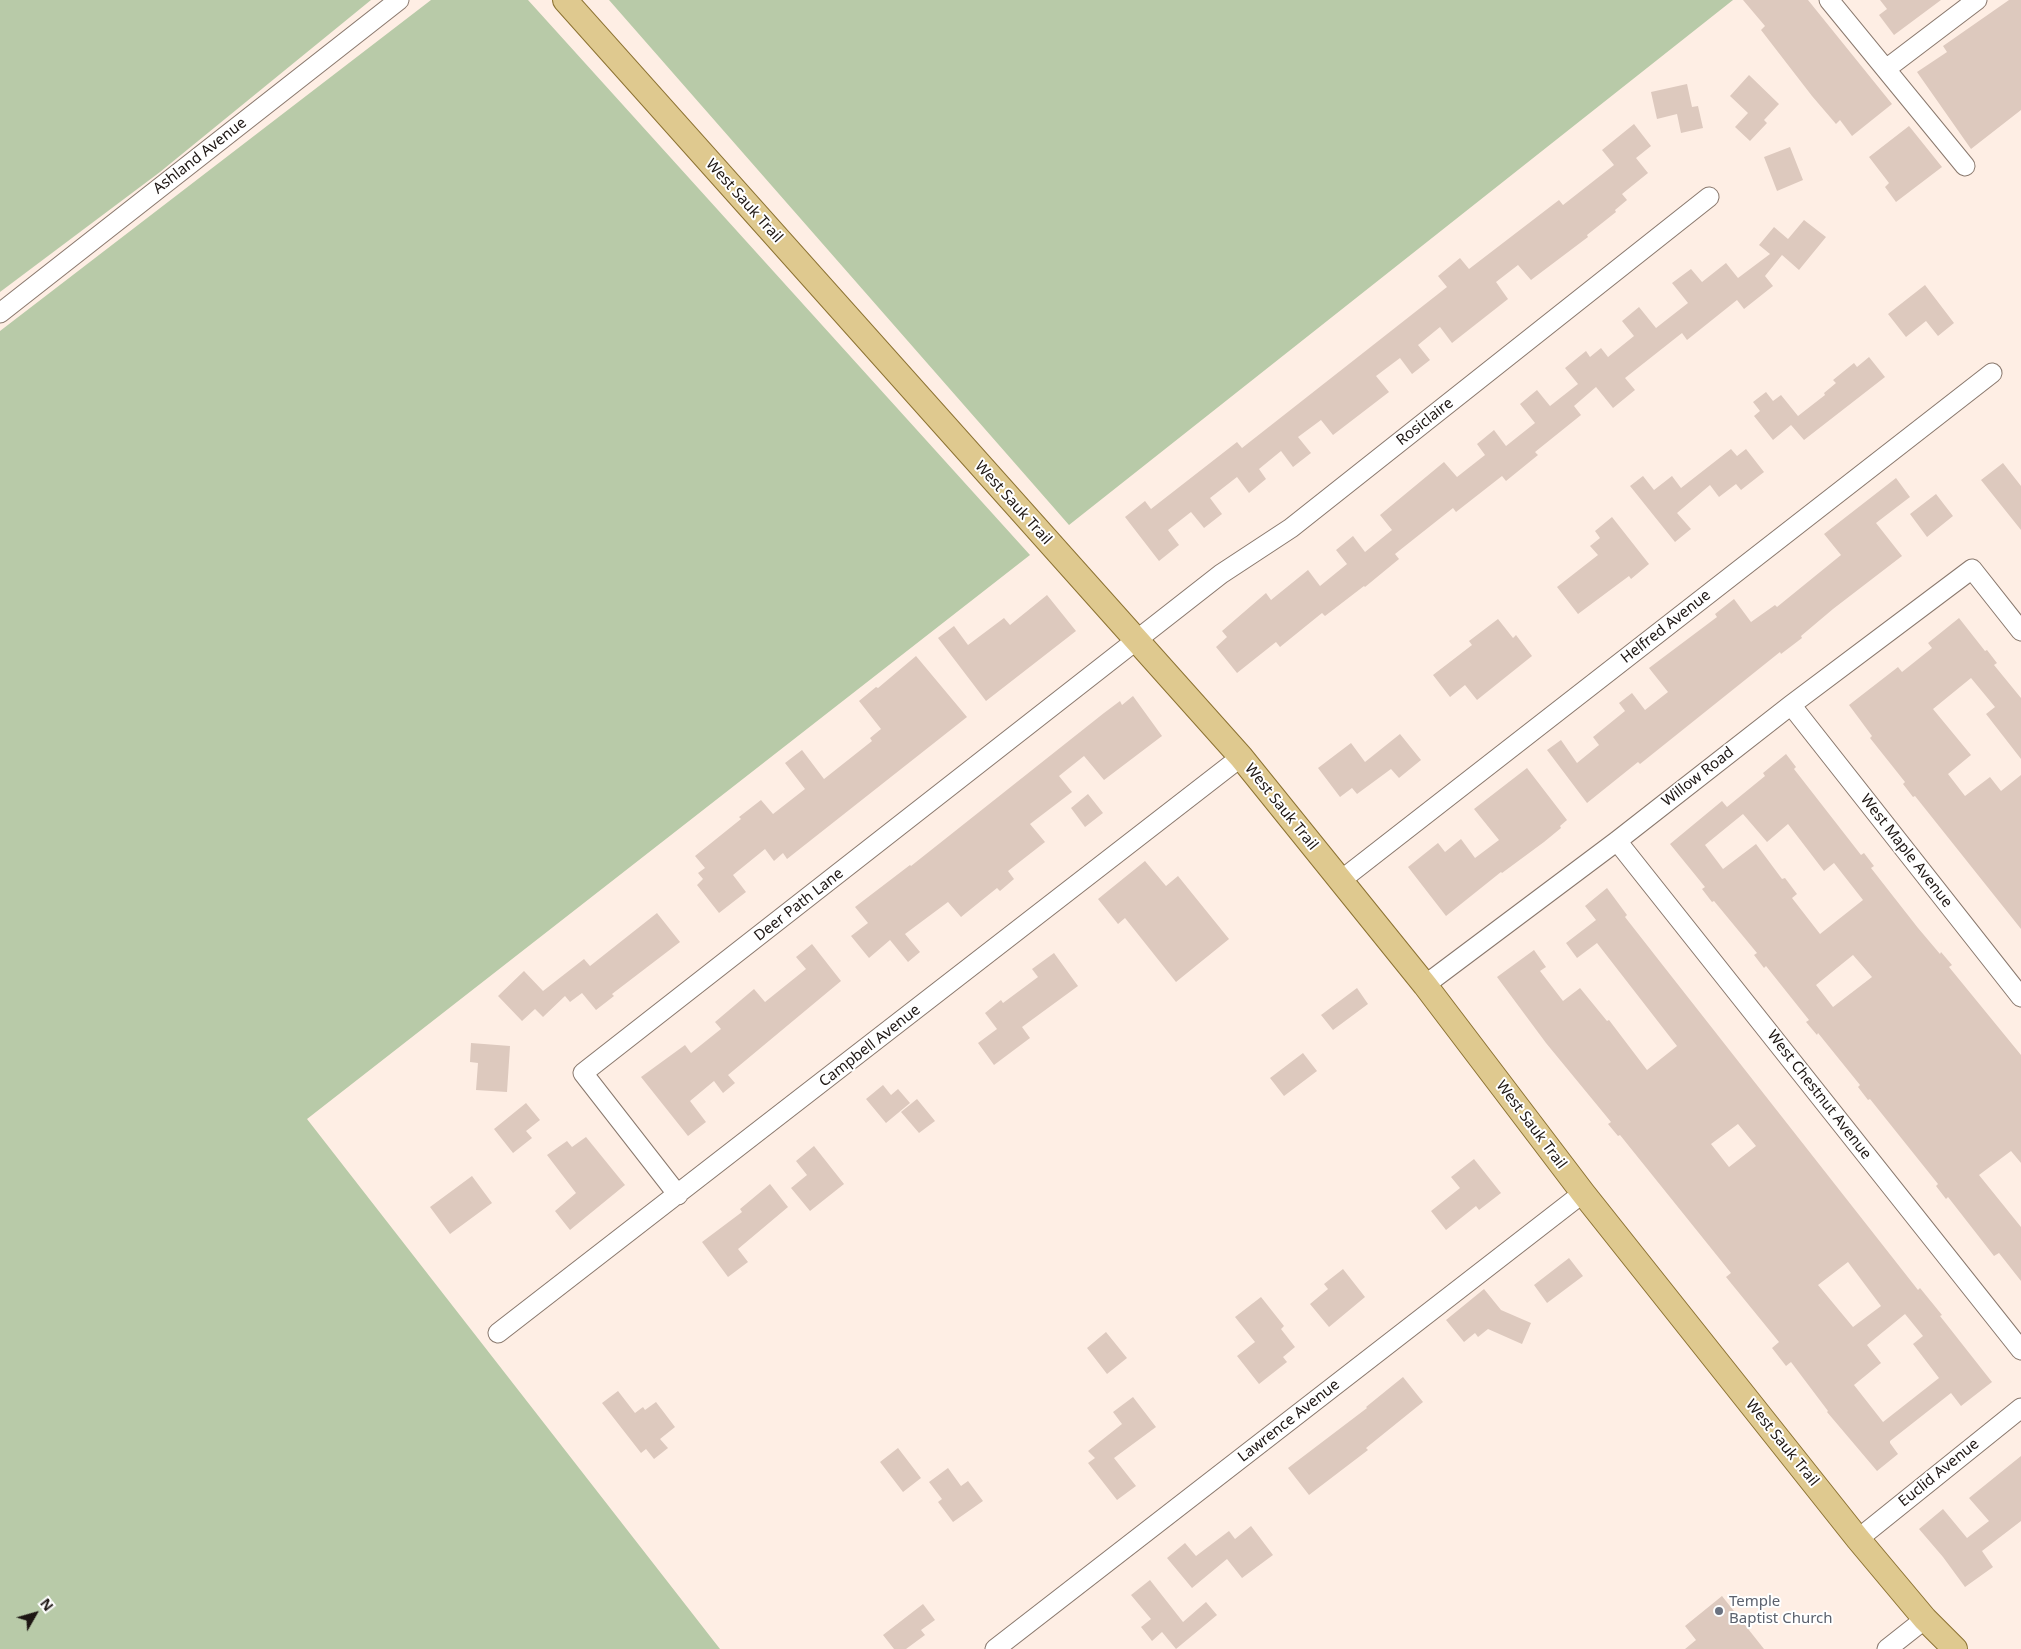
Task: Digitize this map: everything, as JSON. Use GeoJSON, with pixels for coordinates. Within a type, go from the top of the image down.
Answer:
{"type":"FeatureCollection","features":[{"type":"Feature","properties":{"kind":"main road","name":"West Sauk Trail"},"geometry":{"type":"LineString","coordinates":[[565,0],[1135,641],[1241,757],[1426,985],[1583,1193],[1858,1539],[1925,1619],[1955,1649]]}},
{"type":"Feature","properties":{"kind":"street","name":"Ashland Avenue"},"geometry":{"type":"LineString","coordinates":[[0,313],[399,0]]}},
{"type":"Feature","properties":{"kind":"street"},"geometry":{"type":"LineString","coordinates":[[1829,0],[1965,166]]}},
{"type":"Feature","properties":{"kind":"street"},"geometry":{"type":"LineString","coordinates":[[1886,69],[1977,0]]}},
{"type":"Feature","properties":{"kind":"street","name":"Rosiclaire"},"geometry":{"type":"LineString","coordinates":[[1135,641],[1221,574],[1292,528],[1709,197]]}},
{"type":"Feature","properties":{"kind":"street","name":"Helfred Avenue"},"geometry":{"type":"LineString","coordinates":[[1340,881],[1992,373]]}},
{"type":"Feature","properties":{"kind":"street","name":"Willow Road"},"geometry":{"type":"LineString","coordinates":[[1426,985],[1617,841],[1791,705],[1972,569],[2021,631]]}},
{"type":"Feature","properties":{"kind":"street","name":"Deer Path Lane"},"geometry":{"type":"LineString","coordinates":[[678,1195],[584,1074],[1135,641]]}},
{"type":"Feature","properties":{"kind":"street","name":"West Maple Avenue"},"geometry":{"type":"LineString","coordinates":[[1791,705],[2021,996]]}},
{"type":"Feature","properties":{"kind":"street","name":"Campbell Avenue"},"geometry":{"type":"LineString","coordinates":[[498,1334],[1241,757]]}},
{"type":"Feature","properties":{"kind":"street","name":"West Chestnut Avenue"},"geometry":{"type":"LineString","coordinates":[[1617,841],[2021,1350]]}},
{"type":"Feature","properties":{"kind":"street","name":"Lawrence Avenue"},"geometry":{"type":"LineString","coordinates":[[995,1649],[1583,1193]]}},
{"type":"Feature","properties":{"kind":"street","name":"Euclid Avenue"},"geometry":{"type":"LineString","coordinates":[[1858,1539],[2021,1408]]}},
{"type":"Feature","properties":{"kind":"street"},"geometry":{"type":"LineString","coordinates":[[1887,1649],[1925,1619]]}},
{"type":"Feature","properties":{"kind":"green space"},"geometry":{"type":"Polygon","coordinates":[[[0,0],[371,0],[160,172],[0,292],[0,0]]]}},
{"type":"Feature","properties":{"kind":"green space"},"geometry":{"type":"Polygon","coordinates":[[[431,0],[528,0],[1030,555],[307,1119],[720,1649],[0,1649],[0,331],[431,0]]]}},
{"type":"Feature","properties":{"kind":"green space"},"geometry":{"type":"Polygon","coordinates":[[[609,0],[1733,0],[1069,525],[609,0]]]}},
{"type":"Feature","properties":{"kind":"building"},"geometry":{"type":"Polygon","coordinates":[[[1743,0],[1808,0],[1892,104],[1852,136],[1840,120],[1836,124],[1812,96],[1761,30],[1765,26],[1743,0]]]}},
{"type":"Feature","properties":{"kind":"building"},"geometry":{"type":"Polygon","coordinates":[[[1880,0],[1941,0],[1894,35],[1879,15],[1887,9],[1880,0]]]}},
{"type":"Feature","properties":{"kind":"building"},"geometry":{"type":"Polygon","coordinates":[[[2009,0],[2021,0],[2021,110],[1971,149],[1917,72],[1947,52],[1943,46],[2009,0]]]}},
{"type":"Feature","properties":{"kind":"building"},"geometry":{"type":"Polygon","coordinates":[[[1749,75],[1779,104],[1764,120],[1767,123],[1750,141],[1735,127],[1748,113],[1730,96],[1749,75]]]}},
{"type":"Feature","properties":{"kind":"building"},"geometry":{"type":"Polygon","coordinates":[[[1687,84],[1692,107],[1698,106],[1703,128],[1681,133],[1677,114],[1657,119],[1651,92],[1687,84]]]}},
{"type":"Feature","properties":{"kind":"building"},"geometry":{"type":"Polygon","coordinates":[[[1634,124],[1651,146],[1636,158],[1648,173],[1622,194],[1627,200],[1615,210],[1616,212],[1587,235],[1588,237],[1531,280],[1518,265],[1496,282],[1508,299],[1452,343],[1440,327],[1418,345],[1430,360],[1412,374],[1400,358],[1376,376],[1389,392],[1333,435],[1321,420],[1298,437],[1311,453],[1293,467],[1281,451],[1259,469],[1266,479],[1249,493],[1237,477],[1210,498],[1222,514],[1204,528],[1191,512],[1168,530],[1179,545],[1159,561],[1125,517],[1145,501],[1151,509],[1237,442],[1242,448],[1447,287],[1438,276],[1460,258],[1469,269],[1559,200],[1563,205],[1614,165],[1602,150],[1634,124]]]}},
{"type":"Feature","properties":{"kind":"building"},"geometry":{"type":"Polygon","coordinates":[[[1909,126],[1942,167],[1896,202],[1885,187],[1889,183],[1869,157],[1909,126]]]}},
{"type":"Feature","properties":{"kind":"building"},"geometry":{"type":"Polygon","coordinates":[[[1790,147],[1803,180],[1777,191],[1764,157],[1790,147]]]}},
{"type":"Feature","properties":{"kind":"building"},"geometry":{"type":"Polygon","coordinates":[[[1804,220],[1826,237],[1799,270],[1782,255],[1765,276],[1773,286],[1744,309],[1737,300],[1687,340],[1682,333],[1625,378],[1635,390],[1613,408],[1596,387],[1574,406],[1581,415],[1535,452],[1538,455],[1506,481],[1502,476],[1456,512],[1453,508],[1395,554],[1399,559],[1365,587],[1325,616],[1322,613],[1280,647],[1276,642],[1237,673],[1216,647],[1227,637],[1222,631],[1266,593],[1271,600],[1308,570],[1320,586],[1347,564],[1336,550],[1353,536],[1365,552],[1392,530],[1380,515],[1444,462],[1457,477],[1485,455],[1477,444],[1494,430],[1506,446],[1535,423],[1520,404],[1537,390],[1550,406],[1578,384],[1565,368],[1586,351],[1590,357],[1601,348],[1608,357],[1634,336],[1622,321],[1639,307],[1656,328],[1688,303],[1672,283],[1691,269],[1702,282],[1726,263],[1738,278],[1770,254],[1759,245],[1774,227],[1788,239],[1804,220]]]}},
{"type":"Feature","properties":{"kind":"building"},"geometry":{"type":"Polygon","coordinates":[[[1925,285],[1954,323],[1938,336],[1926,321],[1906,337],[1888,314],[1925,285]]]}},
{"type":"Feature","properties":{"kind":"building"},"geometry":{"type":"Polygon","coordinates":[[[1869,357],[1885,377],[1804,440],[1791,425],[1773,440],[1754,416],[1760,411],[1753,402],[1766,392],[1773,401],[1781,395],[1798,416],[1825,395],[1824,393],[1836,383],[1833,380],[1854,363],[1857,367],[1869,357]]]}},
{"type":"Feature","properties":{"kind":"building"},"geometry":{"type":"Polygon","coordinates":[[[1731,449],[1737,456],[1746,449],[1764,472],[1741,490],[1736,484],[1719,497],[1710,485],[1677,513],[1691,529],[1675,542],[1630,486],[1643,476],[1654,490],[1672,476],[1681,488],[1731,449]]]}},
{"type":"Feature","properties":{"kind":"building"},"geometry":{"type":"Polygon","coordinates":[[[2003,463],[2021,486],[2021,530],[1981,480],[2003,463]]]}},
{"type":"Feature","properties":{"kind":"building"},"geometry":{"type":"Polygon","coordinates":[[[1896,478],[1910,497],[1876,523],[1902,556],[1833,609],[1801,636],[1802,638],[1781,654],[1780,652],[1640,764],[1638,762],[1587,803],[1547,750],[1561,740],[1577,763],[1599,745],[1593,737],[1625,711],[1619,703],[1632,693],[1645,710],[1668,692],[1649,668],[1717,617],[1715,614],[1734,599],[1751,622],[1775,605],[1777,607],[1841,555],[1824,534],[1896,478]]]}},
{"type":"Feature","properties":{"kind":"building"},"geometry":{"type":"Polygon","coordinates":[[[1936,494],[1953,516],[1927,537],[1910,514],[1936,494]]]}},
{"type":"Feature","properties":{"kind":"building"},"geometry":{"type":"Polygon","coordinates":[[[1612,517],[1649,564],[1631,579],[1629,576],[1578,614],[1557,587],[1598,555],[1590,546],[1600,538],[1595,531],[1612,517]]]}},
{"type":"Feature","properties":{"kind":"building"},"geometry":{"type":"Polygon","coordinates":[[[1047,595],[1076,631],[986,701],[938,638],[954,626],[968,645],[1004,618],[1010,625],[1047,595]]]}},
{"type":"Feature","properties":{"kind":"building"},"geometry":{"type":"Polygon","coordinates":[[[1959,618],[1985,651],[1987,650],[1997,663],[1994,665],[2021,698],[2021,759],[1986,714],[1995,707],[1971,678],[1933,709],[1971,755],[1948,774],[1965,796],[1990,777],[2001,791],[2021,775],[2021,929],[1915,796],[1913,797],[1903,784],[1905,782],[1870,738],[1872,736],[1849,705],[1898,667],[1902,672],[1932,648],[1928,643],[1959,618]]]}},
{"type":"Feature","properties":{"kind":"building"},"geometry":{"type":"Polygon","coordinates":[[[1498,619],[1513,638],[1516,635],[1532,656],[1477,700],[1465,685],[1450,697],[1433,675],[1472,645],[1469,641],[1498,619]]]}},
{"type":"Feature","properties":{"kind":"building"},"geometry":{"type":"Polygon","coordinates":[[[916,656],[967,717],[787,859],[783,853],[774,861],[765,849],[733,875],[746,892],[719,913],[697,885],[703,879],[698,873],[705,868],[695,856],[741,819],[739,817],[761,800],[773,814],[805,789],[785,763],[802,750],[824,779],[872,741],[870,738],[881,729],[859,701],[876,687],[878,688],[916,656]]]}},
{"type":"Feature","properties":{"kind":"building"},"geometry":{"type":"Polygon","coordinates":[[[1133,696],[1162,736],[1104,780],[1084,756],[1059,776],[1072,792],[1030,824],[1045,842],[1008,871],[1014,879],[1000,891],[997,888],[961,917],[948,902],[905,934],[920,952],[908,962],[890,940],[869,958],[851,936],[868,923],[855,907],[911,866],[1104,713],[1120,701],[1122,705],[1133,696]]]}},
{"type":"Feature","properties":{"kind":"building"},"geometry":{"type":"Polygon","coordinates":[[[1400,734],[1421,760],[1399,778],[1391,769],[1357,794],[1352,788],[1340,797],[1318,768],[1351,743],[1365,762],[1400,734]]]}},
{"type":"Feature","properties":{"kind":"building"},"geometry":{"type":"Polygon","coordinates":[[[1786,754],[1796,767],[1794,769],[1861,855],[1864,853],[1874,866],[1871,868],[1918,928],[1952,965],[1949,967],[2021,1055],[2021,1163],[2011,1151],[1979,1175],[2021,1227],[2021,1281],[1999,1253],[1994,1256],[1948,1197],[1946,1199],[1936,1186],[1938,1184],[1870,1099],[1868,1100],[1858,1087],[1860,1085],[1818,1033],[1817,1035],[1806,1022],[1809,1020],[1766,966],[1764,968],[1754,955],[1757,953],[1714,901],[1712,902],[1702,889],[1705,887],[1670,844],[1722,801],[1727,807],[1765,776],[1763,773],[1786,754]],[[1743,814],[1705,845],[1723,869],[1756,844],[1782,879],[1785,878],[1797,894],[1792,898],[1820,934],[1863,900],[1834,863],[1824,871],[1788,824],[1767,842],[1743,814]],[[1853,955],[1816,985],[1833,1007],[1872,977],[1853,955]]]}},
{"type":"Feature","properties":{"kind":"building"},"geometry":{"type":"Polygon","coordinates":[[[1527,768],[1567,820],[1560,826],[1561,828],[1544,842],[1501,872],[1446,916],[1408,867],[1438,843],[1445,852],[1461,839],[1475,858],[1499,840],[1474,809],[1527,768]]]}},
{"type":"Feature","properties":{"kind":"building"},"geometry":{"type":"Polygon","coordinates":[[[1088,794],[1103,813],[1085,827],[1071,808],[1088,794]]]}},
{"type":"Feature","properties":{"kind":"building"},"geometry":{"type":"Polygon","coordinates":[[[1145,861],[1166,886],[1178,876],[1229,939],[1176,982],[1125,918],[1118,924],[1098,899],[1145,861]]]}},
{"type":"Feature","properties":{"kind":"building"},"geometry":{"type":"Polygon","coordinates":[[[1607,888],[1627,915],[1625,917],[1918,1290],[1920,1288],[1942,1315],[1940,1316],[1992,1382],[1961,1406],[1951,1393],[1890,1441],[1898,1454],[1877,1471],[1827,1412],[1791,1362],[1786,1366],[1772,1348],[1779,1342],[1726,1277],[1731,1273],[1620,1135],[1618,1136],[1608,1124],[1611,1122],[1546,1043],[1497,977],[1534,950],[1546,967],[1540,971],[1563,1001],[1580,988],[1607,1021],[1609,1020],[1647,1070],[1677,1046],[1597,943],[1577,958],[1566,943],[1596,920],[1585,906],[1607,888]],[[1738,1124],[1711,1144],[1729,1167],[1756,1146],[1738,1124]],[[1848,1262],[1818,1285],[1853,1327],[1881,1306],[1848,1262]],[[1905,1314],[1867,1345],[1881,1363],[1854,1385],[1883,1422],[1939,1378],[1913,1344],[1923,1336],[1905,1314]]]}},
{"type":"Feature","properties":{"kind":"building"},"geometry":{"type":"Polygon","coordinates":[[[657,913],[680,942],[612,994],[614,996],[596,1010],[582,993],[570,1002],[565,996],[543,1017],[535,1009],[522,1021],[498,996],[524,971],[543,991],[584,959],[590,966],[657,913]]]}},
{"type":"Feature","properties":{"kind":"building"},"geometry":{"type":"Polygon","coordinates":[[[812,944],[841,981],[728,1075],[735,1083],[723,1093],[714,1081],[690,1101],[706,1122],[688,1136],[641,1077],[685,1045],[691,1053],[721,1029],[715,1022],[754,989],[765,1002],[806,969],[796,957],[812,944]]]}},
{"type":"Feature","properties":{"kind":"building"},"geometry":{"type":"Polygon","coordinates":[[[1054,953],[1078,986],[1022,1027],[1030,1038],[994,1065],[978,1043],[997,1029],[985,1013],[1001,1000],[1003,1003],[1038,977],[1032,969],[1054,953]]]}},
{"type":"Feature","properties":{"kind":"building"},"geometry":{"type":"Polygon","coordinates":[[[1357,988],[1368,1004],[1333,1030],[1321,1015],[1357,988]]]}},
{"type":"Feature","properties":{"kind":"building"},"geometry":{"type":"Polygon","coordinates":[[[471,1043],[510,1046],[507,1092],[476,1090],[478,1063],[470,1062],[471,1043]]]}},
{"type":"Feature","properties":{"kind":"building"},"geometry":{"type":"Polygon","coordinates":[[[1303,1053],[1317,1071],[1284,1096],[1270,1078],[1303,1053]]]}},
{"type":"Feature","properties":{"kind":"building"},"geometry":{"type":"Polygon","coordinates":[[[883,1085],[891,1095],[898,1089],[910,1103],[886,1123],[866,1099],[883,1085]]]}},
{"type":"Feature","properties":{"kind":"building"},"geometry":{"type":"Polygon","coordinates":[[[917,1099],[935,1121],[919,1133],[901,1112],[917,1099]]]}},
{"type":"Feature","properties":{"kind":"building"},"geometry":{"type":"Polygon","coordinates":[[[526,1103],[540,1120],[526,1131],[532,1138],[513,1153],[494,1129],[526,1103]]]}},
{"type":"Feature","properties":{"kind":"building"},"geometry":{"type":"Polygon","coordinates":[[[586,1137],[625,1185],[570,1230],[555,1211],[576,1193],[547,1155],[567,1141],[572,1147],[586,1137]]]}},
{"type":"Feature","properties":{"kind":"building"},"geometry":{"type":"Polygon","coordinates":[[[814,1146],[844,1184],[810,1211],[791,1188],[807,1175],[796,1161],[814,1146]]]}},
{"type":"Feature","properties":{"kind":"building"},"geometry":{"type":"Polygon","coordinates":[[[1474,1159],[1501,1193],[1479,1210],[1476,1206],[1446,1230],[1431,1211],[1460,1188],[1451,1177],[1474,1159]]]}},
{"type":"Feature","properties":{"kind":"building"},"geometry":{"type":"Polygon","coordinates":[[[472,1176],[492,1203],[450,1234],[430,1207],[472,1176]]]}},
{"type":"Feature","properties":{"kind":"building"},"geometry":{"type":"Polygon","coordinates":[[[770,1184],[788,1207],[738,1249],[748,1262],[728,1277],[702,1242],[742,1212],[740,1209],[770,1184]]]}},
{"type":"Feature","properties":{"kind":"building"},"geometry":{"type":"Polygon","coordinates":[[[1569,1258],[1583,1276],[1547,1303],[1534,1285],[1569,1258]]]}},
{"type":"Feature","properties":{"kind":"building"},"geometry":{"type":"Polygon","coordinates":[[[1343,1269],[1365,1297],[1329,1327],[1310,1304],[1328,1289],[1324,1284],[1343,1269]]]}},
{"type":"Feature","properties":{"kind":"building"},"geometry":{"type":"Polygon","coordinates":[[[1484,1289],[1501,1310],[1531,1323],[1522,1344],[1488,1329],[1478,1337],[1475,1333],[1464,1342],[1446,1320],[1484,1289]]]}},
{"type":"Feature","properties":{"kind":"building"},"geometry":{"type":"Polygon","coordinates":[[[1261,1297],[1284,1326],[1281,1329],[1295,1347],[1283,1357],[1287,1362],[1259,1384],[1237,1356],[1255,1342],[1235,1317],[1261,1297]]]}},
{"type":"Feature","properties":{"kind":"building"},"geometry":{"type":"Polygon","coordinates":[[[1106,1332],[1127,1358],[1107,1374],[1087,1348],[1106,1332]]]}},
{"type":"Feature","properties":{"kind":"building"},"geometry":{"type":"Polygon","coordinates":[[[1403,1377],[1423,1402],[1366,1448],[1368,1450],[1309,1495],[1288,1468],[1367,1408],[1403,1377]]]}},
{"type":"Feature","properties":{"kind":"building"},"geometry":{"type":"Polygon","coordinates":[[[618,1391],[635,1413],[643,1407],[645,1410],[656,1402],[675,1427],[660,1439],[668,1448],[654,1459],[646,1449],[641,1453],[602,1403],[618,1391]]]}},
{"type":"Feature","properties":{"kind":"building"},"geometry":{"type":"Polygon","coordinates":[[[1133,1397],[1156,1427],[1114,1458],[1136,1486],[1117,1500],[1088,1463],[1095,1458],[1088,1451],[1122,1424],[1113,1412],[1133,1397]]]}},
{"type":"Feature","properties":{"kind":"building"},"geometry":{"type":"Polygon","coordinates":[[[898,1448],[921,1478],[903,1492],[880,1462],[898,1448]]]}},
{"type":"Feature","properties":{"kind":"building"},"geometry":{"type":"Polygon","coordinates":[[[2021,1456],[2021,1521],[1982,1551],[1993,1567],[1965,1587],[1919,1529],[1943,1509],[1967,1538],[1989,1521],[1969,1498],[2021,1456]]]}},
{"type":"Feature","properties":{"kind":"building"},"geometry":{"type":"Polygon","coordinates":[[[948,1468],[961,1486],[968,1481],[983,1501],[953,1522],[938,1502],[942,1499],[929,1482],[948,1468]]]}},
{"type":"Feature","properties":{"kind":"building"},"geometry":{"type":"Polygon","coordinates":[[[1251,1526],[1273,1555],[1242,1578],[1227,1559],[1192,1588],[1167,1558],[1185,1543],[1196,1556],[1229,1531],[1235,1539],[1251,1526]]]}},
{"type":"Feature","properties":{"kind":"building"},"geometry":{"type":"Polygon","coordinates":[[[1150,1580],[1183,1622],[1206,1602],[1217,1615],[1176,1649],[1162,1632],[1152,1641],[1141,1627],[1151,1619],[1131,1595],[1150,1580]]]}},
{"type":"Feature","properties":{"kind":"building","name":"Temple Baptist Church"},"geometry":{"type":"Polygon","coordinates":[[[1722,1596],[1764,1649],[1685,1649],[1696,1640],[1685,1626],[1722,1596]]]}},
{"type":"Feature","properties":{"kind":"building"},"geometry":{"type":"Polygon","coordinates":[[[923,1604],[935,1620],[921,1630],[925,1635],[906,1649],[894,1649],[883,1635],[923,1604]]]}},
{"type":"Feature","properties":{"kind":"place","name":"Temple Baptist Church"},"geometry":{"type":"Point","coordinates":[1719,1611]}}]}
